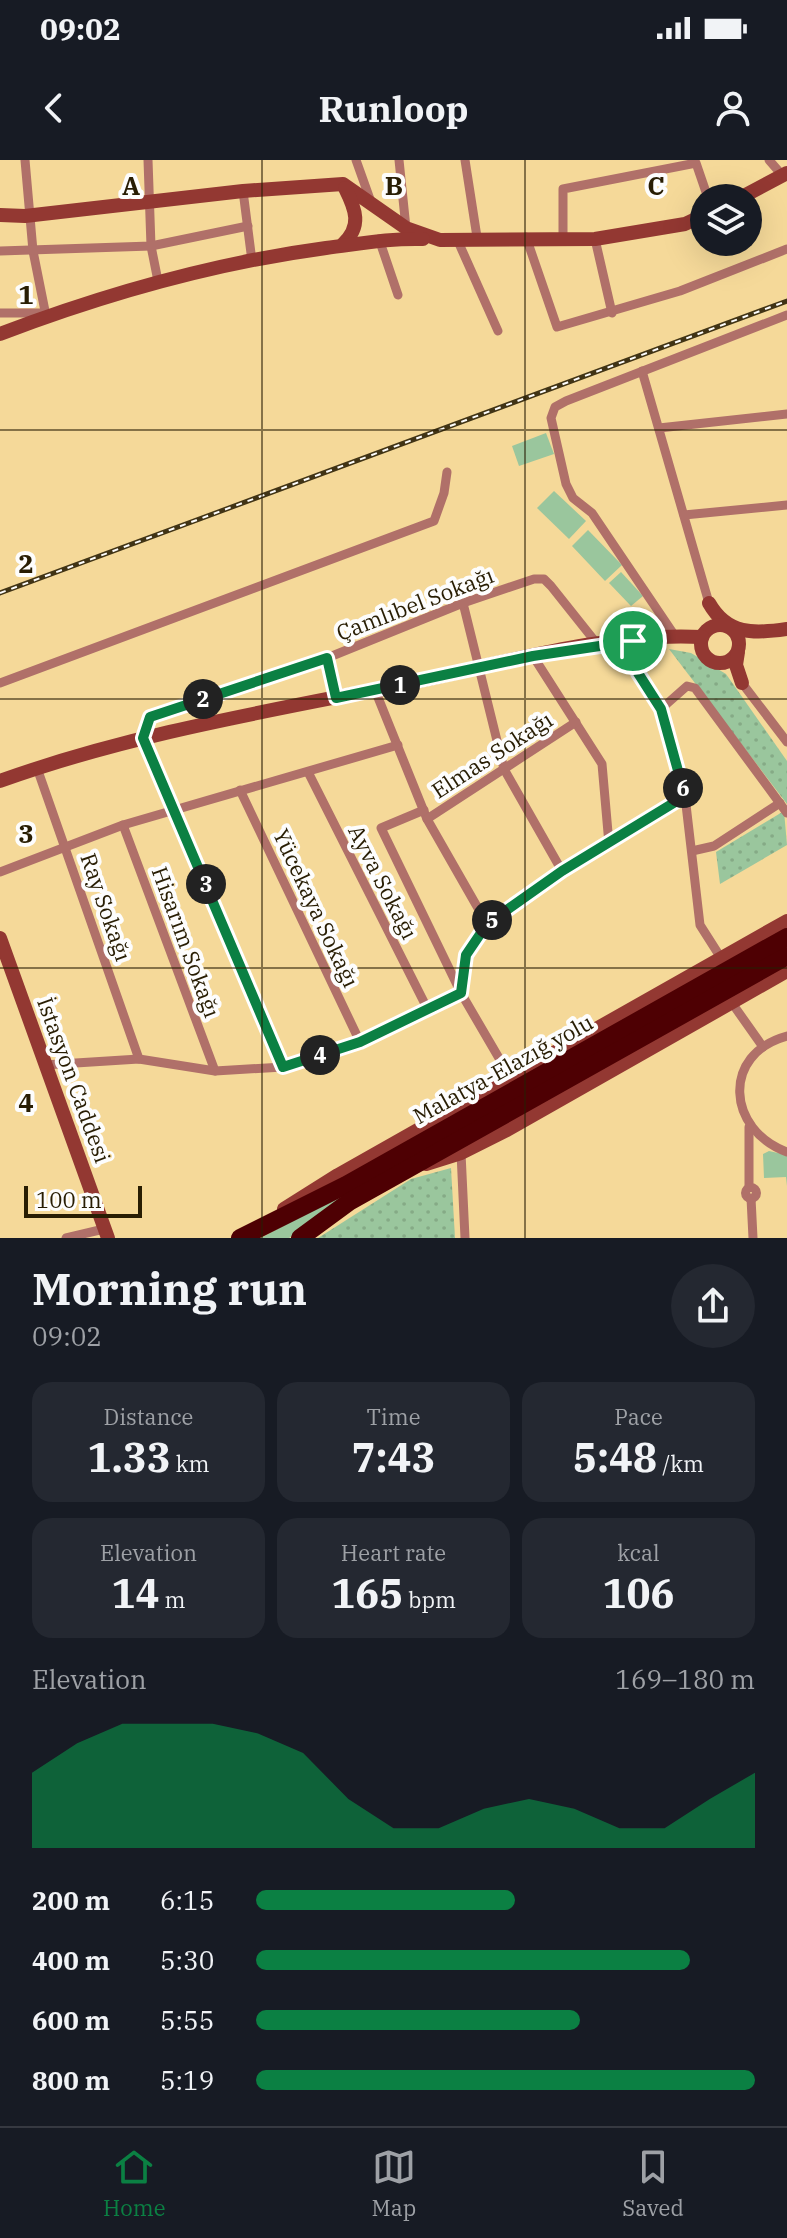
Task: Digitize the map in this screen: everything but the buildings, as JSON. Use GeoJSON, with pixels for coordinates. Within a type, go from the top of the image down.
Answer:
{"type":"FeatureCollection","features":[{"type":"Feature","properties":{"kind":"highway","name":"Malatya-Elazığ yolu"},"geometry":{"type":"LineString","coordinates":[[240,1238],[276,1221],[787,937]]}},
{"type":"Feature","properties":{"kind":"highway","name":"Malatya-Elazığ yolu"},"geometry":{"type":"LineString","coordinates":[[307,1235],[410,1168],[787,956]]}},
{"type":"Feature","properties":{"kind":"main road"},"geometry":{"type":"LineString","coordinates":[[762,185],[785,172]]}},
{"type":"Feature","properties":{"kind":"main road"},"geometry":{"type":"LineString","coordinates":[[0,215],[30,216],[243,191],[343,184],[376,210],[406,228],[440,240]]}},
{"type":"Feature","properties":{"kind":"main road"},"geometry":{"type":"LineString","coordinates":[[341,246],[355,233],[357,220],[343,184]]}},
{"type":"Feature","properties":{"kind":"main road"},"geometry":{"type":"LineString","coordinates":[[376,210],[381,228],[377,240]]}},
{"type":"Feature","properties":{"kind":"main road"},"geometry":{"type":"LineString","coordinates":[[0,334],[45,314],[158,281],[377,240],[477,237],[595,239],[690,222]]}},
{"type":"Feature","properties":{"kind":"main road"},"geometry":{"type":"LineString","coordinates":[[709,603],[739,642],[736,654],[742,683]]}},
{"type":"Feature","properties":{"kind":"main road"},"geometry":{"type":"LineString","coordinates":[[709,603],[710,623],[704,635],[708,658],[742,683]]}},
{"type":"Feature","properties":{"kind":"main road"},"geometry":{"type":"LineString","coordinates":[[0,781],[143,738],[533,656],[598,645],[704,635],[716,625],[758,633],[787,629]]}},
{"type":"Feature","properties":{"kind":"main road"},"geometry":{"type":"LineString","coordinates":[[633,641],[681,646],[726,662],[758,633]]}},
{"type":"Feature","properties":{"kind":"main road"},"geometry":{"type":"LineString","coordinates":[[276,1221],[283,1210],[309,1191],[787,921]]}},
{"type":"Feature","properties":{"kind":"main road","name":"İstasyon Caddesi"},"geometry":{"type":"LineString","coordinates":[[0,938],[107,1236]]}},
{"type":"Feature","properties":{"kind":"main road"},"geometry":{"type":"LineString","coordinates":[[410,1168],[461,1153],[787,971]]}},
{"type":"Feature","properties":{"kind":"street"},"geometry":{"type":"LineString","coordinates":[[0,313],[45,314],[33,251],[25,160]]}},
{"type":"Feature","properties":{"kind":"street"},"geometry":{"type":"LineString","coordinates":[[148,160],[151,246],[158,281]]}},
{"type":"Feature","properties":{"kind":"street"},"geometry":{"type":"LineString","coordinates":[[356,160],[376,210]]}},
{"type":"Feature","properties":{"kind":"street"},"geometry":{"type":"LineString","coordinates":[[399,160],[406,228]]}},
{"type":"Feature","properties":{"kind":"street"},"geometry":{"type":"LineString","coordinates":[[465,160],[477,237]]}},
{"type":"Feature","properties":{"kind":"street"},"geometry":{"type":"LineString","coordinates":[[769,160],[785,172]]}},
{"type":"Feature","properties":{"kind":"street"},"geometry":{"type":"LineString","coordinates":[[563,237],[563,189],[696,163],[703,184]]}},
{"type":"Feature","properties":{"kind":"street"},"geometry":{"type":"LineString","coordinates":[[243,191],[252,261]]}},
{"type":"Feature","properties":{"kind":"street"},"geometry":{"type":"LineString","coordinates":[[0,251],[151,246],[248,226]]}},
{"type":"Feature","properties":{"kind":"street"},"geometry":{"type":"LineString","coordinates":[[526,237],[557,327],[612,313],[787,249]]}},
{"type":"Feature","properties":{"kind":"street"},"geometry":{"type":"LineString","coordinates":[[457,239],[498,331]]}},
{"type":"Feature","properties":{"kind":"street"},"geometry":{"type":"LineString","coordinates":[[595,239],[612,313]]}},
{"type":"Feature","properties":{"kind":"street"},"geometry":{"type":"LineString","coordinates":[[377,240],[398,295]]}},
{"type":"Feature","properties":{"kind":"street"},"geometry":{"type":"LineString","coordinates":[[675,636],[592,513],[573,498],[566,484],[551,418],[555,407],[566,401],[787,315]]}},
{"type":"Feature","properties":{"kind":"street"},"geometry":{"type":"LineString","coordinates":[[642,371],[709,603]]}},
{"type":"Feature","properties":{"kind":"street"},"geometry":{"type":"LineString","coordinates":[[659,428],[787,414]]}},
{"type":"Feature","properties":{"kind":"street"},"geometry":{"type":"LineString","coordinates":[[0,683],[434,521],[444,493],[447,472]]}},
{"type":"Feature","properties":{"kind":"street"},"geometry":{"type":"LineString","coordinates":[[684,515],[787,505]]}},
{"type":"Feature","properties":{"kind":"street","name":"Çamlıbel Sokağı"},"geometry":{"type":"LineString","coordinates":[[143,738],[150,717],[327,658],[463,603],[534,579],[544,579],[598,645]]}},
{"type":"Feature","properties":{"kind":"street"},"geometry":{"type":"LineString","coordinates":[[463,603],[504,769],[562,871]]}},
{"type":"Feature","properties":{"kind":"street"},"geometry":{"type":"LineString","coordinates":[[633,641],[638,673]]}},
{"type":"Feature","properties":{"kind":"street"},"geometry":{"type":"LineString","coordinates":[[598,645],[618,654],[638,673],[661,709],[685,796],[700,925],[721,958]]}},
{"type":"Feature","properties":{"kind":"street"},"geometry":{"type":"LineString","coordinates":[[533,656],[602,764],[609,844]]}},
{"type":"Feature","properties":{"kind":"street"},"geometry":{"type":"LineString","coordinates":[[327,658],[336,698]]}},
{"type":"Feature","properties":{"kind":"street"},"geometry":{"type":"LineString","coordinates":[[742,683],[787,742]]}},
{"type":"Feature","properties":{"kind":"street"},"geometry":{"type":"LineString","coordinates":[[661,709],[687,686],[695,688],[787,813]]}},
{"type":"Feature","properties":{"kind":"street"},"geometry":{"type":"LineString","coordinates":[[375,690],[426,814],[487,924]]}},
{"type":"Feature","properties":{"kind":"street","name":"Elmas Sokağı"},"geometry":{"type":"LineString","coordinates":[[461,993],[381,828],[426,814],[504,769],[576,722]]}},
{"type":"Feature","properties":{"kind":"street"},"geometry":{"type":"LineString","coordinates":[[143,738],[283,1067]]}},
{"type":"Feature","properties":{"kind":"street"},"geometry":{"type":"LineString","coordinates":[[0,872],[123,825],[398,745]]}},
{"type":"Feature","properties":{"kind":"street","name":"Ray Sokağı"},"geometry":{"type":"LineString","coordinates":[[37,768],[139,1059]]}},
{"type":"Feature","properties":{"kind":"street","name":"Ayva Sokağı"},"geometry":{"type":"LineString","coordinates":[[308,772],[427,1008]]}},
{"type":"Feature","properties":{"kind":"street","name":"Yücekaya Sokağı"},"geometry":{"type":"LineString","coordinates":[[240,790],[360,1042]]}},
{"type":"Feature","properties":{"kind":"street"},"geometry":{"type":"LineString","coordinates":[[510,1077],[461,993],[466,955],[487,924],[562,871],[685,796]]}},
{"type":"Feature","properties":{"kind":"street"},"geometry":{"type":"LineString","coordinates":[[692,851],[714,846],[780,803]]}},
{"type":"Feature","properties":{"kind":"street","name":"Hisarım Sokağı"},"geometry":{"type":"LineString","coordinates":[[123,825],[215,1071]]}},
{"type":"Feature","properties":{"kind":"street"},"geometry":{"type":"LineString","coordinates":[[44,1065],[139,1059],[215,1071],[283,1067],[360,1042],[461,993]]}},
{"type":"Feature","properties":{"kind":"street"},"geometry":{"type":"LineString","coordinates":[[732,1003],[763,1047]]}},
{"type":"Feature","properties":{"kind":"street"},"geometry":{"type":"LineString","coordinates":[[753,1238],[748,1125],[740,1105],[739,1088],[744,1071],[763,1047],[787,1036]]}},
{"type":"Feature","properties":{"kind":"street"},"geometry":{"type":"LineString","coordinates":[[748,1125],[770,1146],[787,1152]]}},
{"type":"Feature","properties":{"kind":"street"},"geometry":{"type":"LineString","coordinates":[[461,1153],[465,1238]]}},
{"type":"Feature","properties":{"kind":"street"},"geometry":{"type":"LineString","coordinates":[[66,1238],[107,1236]]}},
{"type":"Feature","properties":{"kind":"green space"},"geometry":{"type":"Polygon","coordinates":[[[546,433],[554,454],[519,466],[512,446],[546,433]]]}},
{"type":"Feature","properties":{"kind":"green space"},"geometry":{"type":"Polygon","coordinates":[[[554,491],[586,521],[569,539],[537,508],[554,491]]]}},
{"type":"Feature","properties":{"kind":"green space"},"geometry":{"type":"Polygon","coordinates":[[[588,530],[622,565],[605,581],[572,546],[588,530]]]}},
{"type":"Feature","properties":{"kind":"green space"},"geometry":{"type":"Polygon","coordinates":[[[621,572],[643,596],[631,606],[609,583],[621,572]]]}},
{"type":"Feature","properties":{"kind":"green space"},"geometry":{"type":"Polygon","coordinates":[[[669,649],[691,653],[726,674],[787,761],[787,804],[669,649]]]}},
{"type":"Feature","properties":{"kind":"green space"},"geometry":{"type":"Polygon","coordinates":[[[784,811],[787,845],[720,884],[716,852],[784,811]]]}},
{"type":"Feature","properties":{"kind":"green space"},"geometry":{"type":"Polygon","coordinates":[[[518,1096],[289,1238],[261,1238],[518,1096]]]}},
{"type":"Feature","properties":{"kind":"green space"},"geometry":{"type":"Polygon","coordinates":[[[769,1151],[787,1155],[787,1186],[786,1177],[764,1178],[763,1154],[769,1151]]]}},
{"type":"Feature","properties":{"kind":"green space"},"geometry":{"type":"Polygon","coordinates":[[[451,1168],[455,1238],[318,1238],[411,1179],[451,1168]]]}},
{"type":"Feature","properties":{"kind":"railway"},"geometry":{"type":"LineString","coordinates":[[0,593],[787,301]]}},
{"type":"Feature","properties":{"kind":"route"},"geometry":{"type":"LineString","coordinates":[[633,641],[638,673],[661,709],[685,796],[562,871],[487,924],[466,955],[461,993],[360,1042],[283,1067],[143,738],[150,717],[327,658],[336,698],[533,656],[633,641]]}}]}
